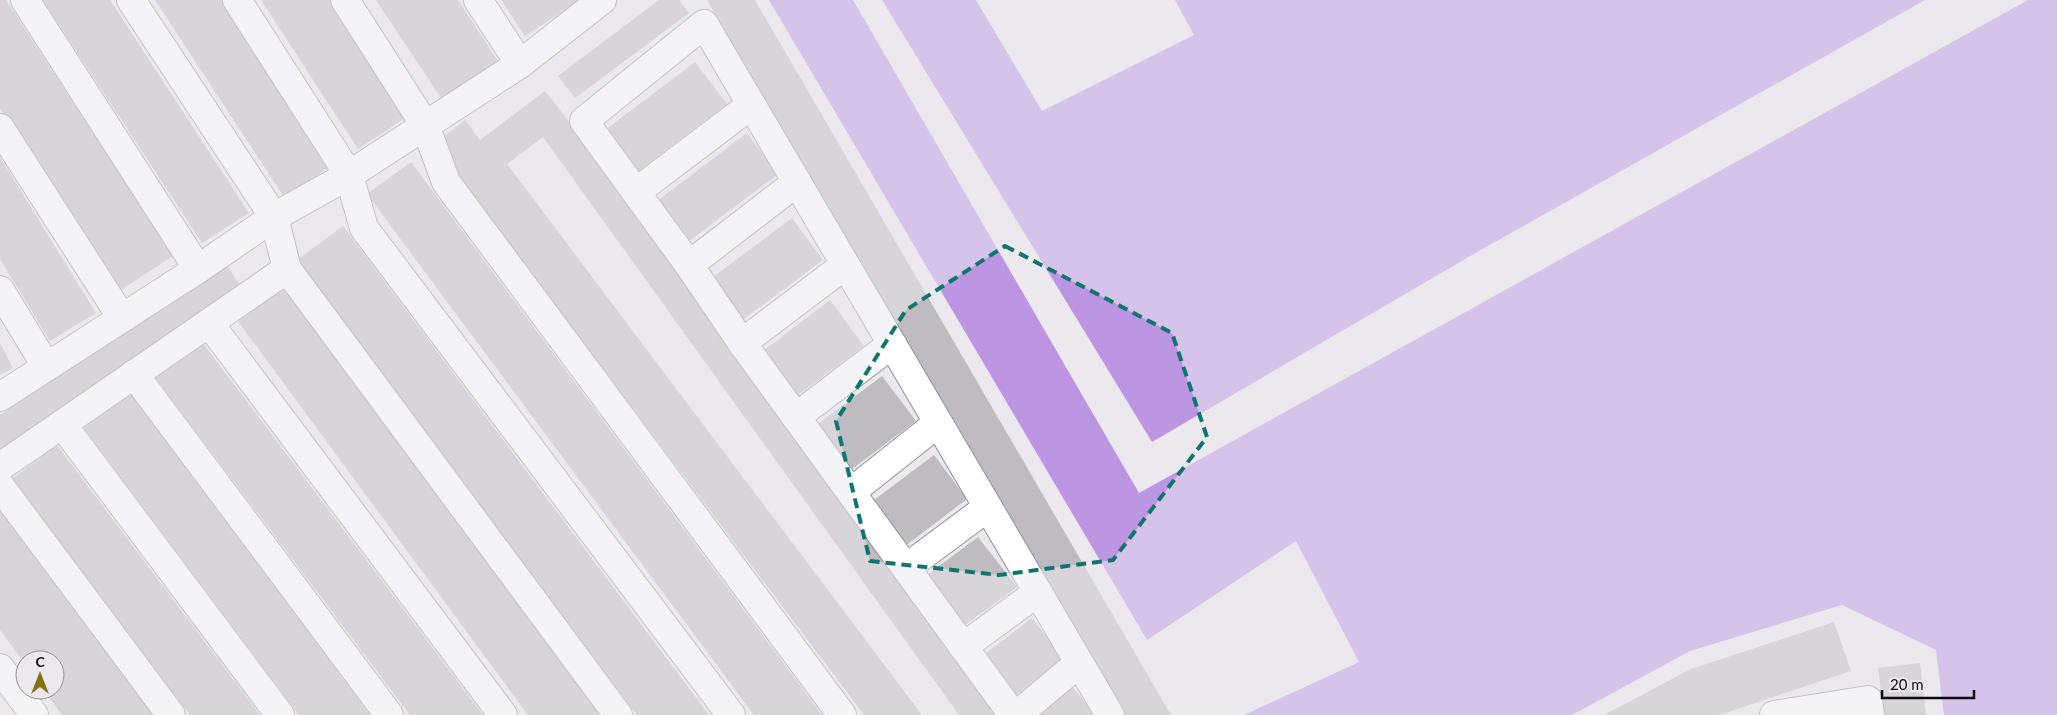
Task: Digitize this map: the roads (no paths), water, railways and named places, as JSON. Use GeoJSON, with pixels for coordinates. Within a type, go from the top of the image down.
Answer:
{"type":"FeatureCollection","features":[{"type":"Feature","properties":{"kind":"lane"},"geometry":{"type":"LineString","coordinates":[[25,0],[198,269]]}},
{"type":"Feature","properties":{"kind":"lane"},"geometry":{"type":"LineString","coordinates":[[131,0],[274,217],[287,269],[618,715]]}},
{"type":"Feature","properties":{"kind":"lane"},"geometry":{"type":"LineString","coordinates":[[237,0],[349,175],[364,228],[731,715]]}},
{"type":"Feature","properties":{"kind":"lane"},"geometry":{"type":"LineString","coordinates":[[345,0],[425,125],[446,182],[842,715]]}},
{"type":"Feature","properties":{"kind":"lane"},"geometry":{"type":"LineString","coordinates":[[478,0],[520,64]]}},
{"type":"Feature","properties":{"kind":"lane"},"geometry":{"type":"LineString","coordinates":[[0,396],[198,269],[274,217],[349,175],[520,64],[600,1]]}},
{"type":"Feature","properties":{"kind":"lane"},"geometry":{"type":"LineString","coordinates":[[1079,663],[1015,715],[963,647],[742,343],[689,265],[584,120],[704,24],[1110,715]]}},
{"type":"Feature","properties":{"kind":"lane"},"geometry":{"type":"LineString","coordinates":[[636,192],[751,105]]}},
{"type":"Feature","properties":{"kind":"lane"},"geometry":{"type":"LineString","coordinates":[[0,128],[122,318]]}},
{"type":"Feature","properties":{"kind":"lane"},"geometry":{"type":"LineString","coordinates":[[689,265],[797,182]]}},
{"type":"Feature","properties":{"kind":"lane"},"geometry":{"type":"LineString","coordinates":[[742,343],[845,265]]}},
{"type":"Feature","properties":{"kind":"lane"},"geometry":{"type":"LineString","coordinates":[[0,467],[287,269]]}},
{"type":"Feature","properties":{"kind":"lane"},"geometry":{"type":"LineString","coordinates":[[0,290],[46,366]]}},
{"type":"Feature","properties":{"kind":"lane"},"geometry":{"type":"LineString","coordinates":[[209,323],[503,715]]}},
{"type":"Feature","properties":{"kind":"lane"},"geometry":{"type":"LineString","coordinates":[[796,417],[892,344]]}},
{"type":"Feature","properties":{"kind":"lane"},"geometry":{"type":"LineString","coordinates":[[134,374],[389,715]]}},
{"type":"Feature","properties":{"kind":"lane"},"geometry":{"type":"LineString","coordinates":[[851,492],[938,423]]}},
{"type":"Feature","properties":{"kind":"lane"},"geometry":{"type":"LineString","coordinates":[[62,424],[280,715]]}},
{"type":"Feature","properties":{"kind":"lane"},"geometry":{"type":"LineString","coordinates":[[0,486],[172,715]]}},
{"type":"Feature","properties":{"kind":"lane"},"geometry":{"type":"LineString","coordinates":[[906,568],[988,507]]}},
{"type":"Feature","properties":{"kind":"lane"},"geometry":{"type":"LineString","coordinates":[[963,647],[1038,592]]}},
{"type":"Feature","properties":{"kind":"lane"},"geometry":{"type":"LineString","coordinates":[[0,668],[34,715]]}},
{"type":"Feature","properties":{"kind":"lane"},"geometry":{"type":"LineString","coordinates":[[1776,715],[1868,700],[1870,715]]}}]}
